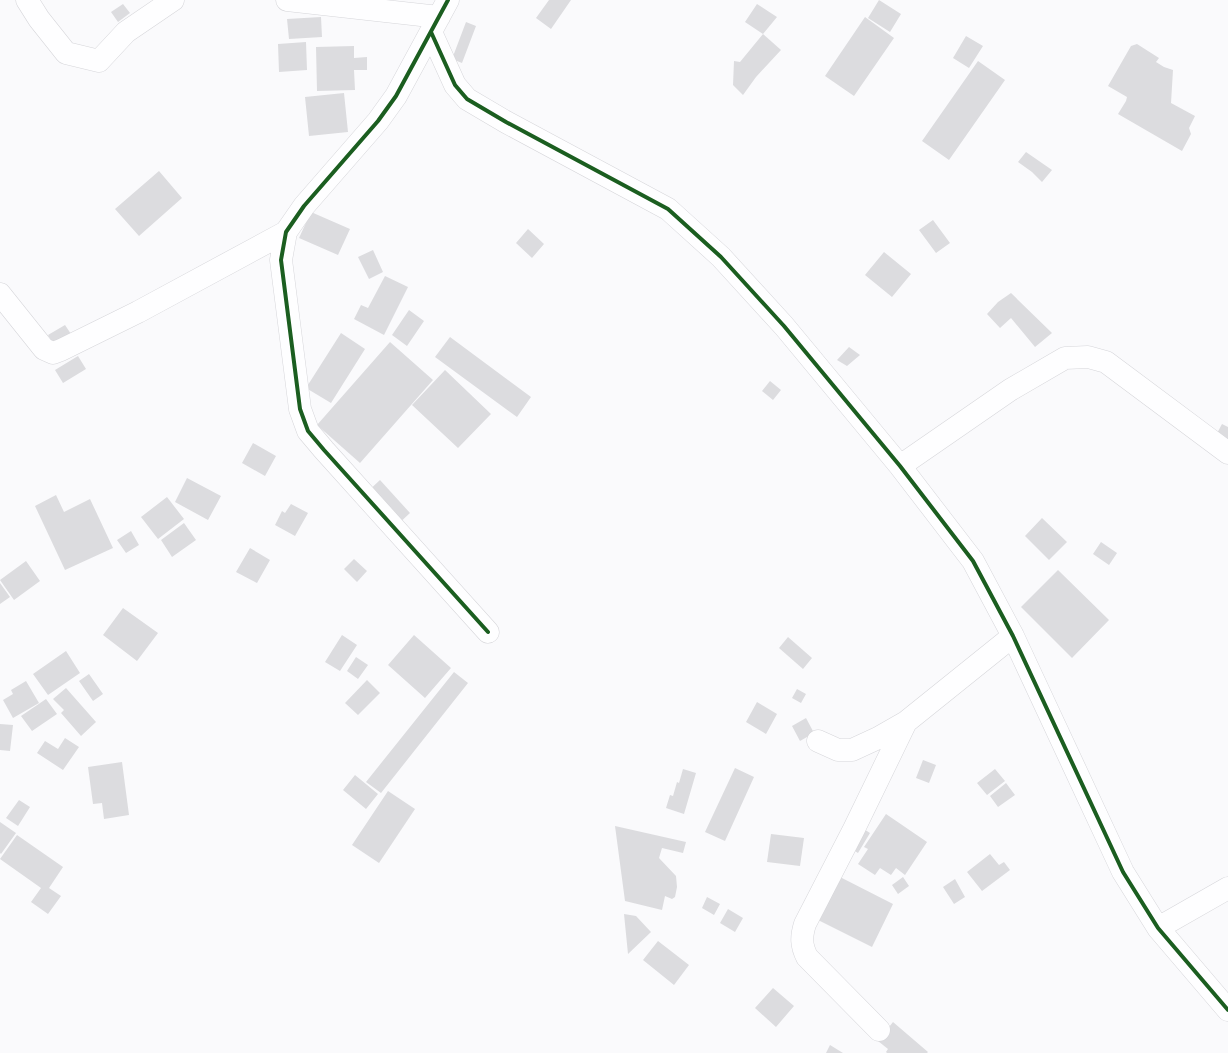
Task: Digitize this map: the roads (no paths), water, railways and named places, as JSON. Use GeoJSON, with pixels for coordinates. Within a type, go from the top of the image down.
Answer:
{"type":"FeatureCollection","features":[{"type":"Feature","properties":{"kind":"street"},"geometry":{"type":"LineString","coordinates":[[27,0],[39,19],[66,52],[99,61],[126,32],[173,0]]}},
{"type":"Feature","properties":{"kind":"street"},"geometry":{"type":"LineString","coordinates":[[287,0],[439,16]]}},
{"type":"Feature","properties":{"kind":"street"},"geometry":{"type":"LineString","coordinates":[[439,16],[396,96],[378,121],[304,206],[286,232],[281,260],[300,409],[308,430],[324,450],[488,632]]}},
{"type":"Feature","properties":{"kind":"street"},"geometry":{"type":"LineString","coordinates":[[439,16],[455,85],[467,98],[506,122],[668,209],[721,257],[784,326],[900,466],[973,560],[1013,636],[1123,872],[1158,928],[1228,1010]]}},
{"type":"Feature","properties":{"kind":"street"},"geometry":{"type":"LineString","coordinates":[[0,294],[44,349],[53,353],[138,312],[286,232]]}},
{"type":"Feature","properties":{"kind":"street"},"geometry":{"type":"LineString","coordinates":[[900,466],[1010,390],[1065,358],[1088,357],[1106,362],[1228,453]]}},
{"type":"Feature","properties":{"kind":"street"},"geometry":{"type":"LineString","coordinates":[[818,741],[838,750],[852,750],[878,738],[906,722],[1013,636]]}},
{"type":"Feature","properties":{"kind":"street"},"geometry":{"type":"LineString","coordinates":[[880,1030],[807,957],[802,946],[802,935],[805,924],[854,829],[906,722]]}},
{"type":"Feature","properties":{"kind":"street"},"geometry":{"type":"LineString","coordinates":[[1158,928],[1228,888]]}}]}
